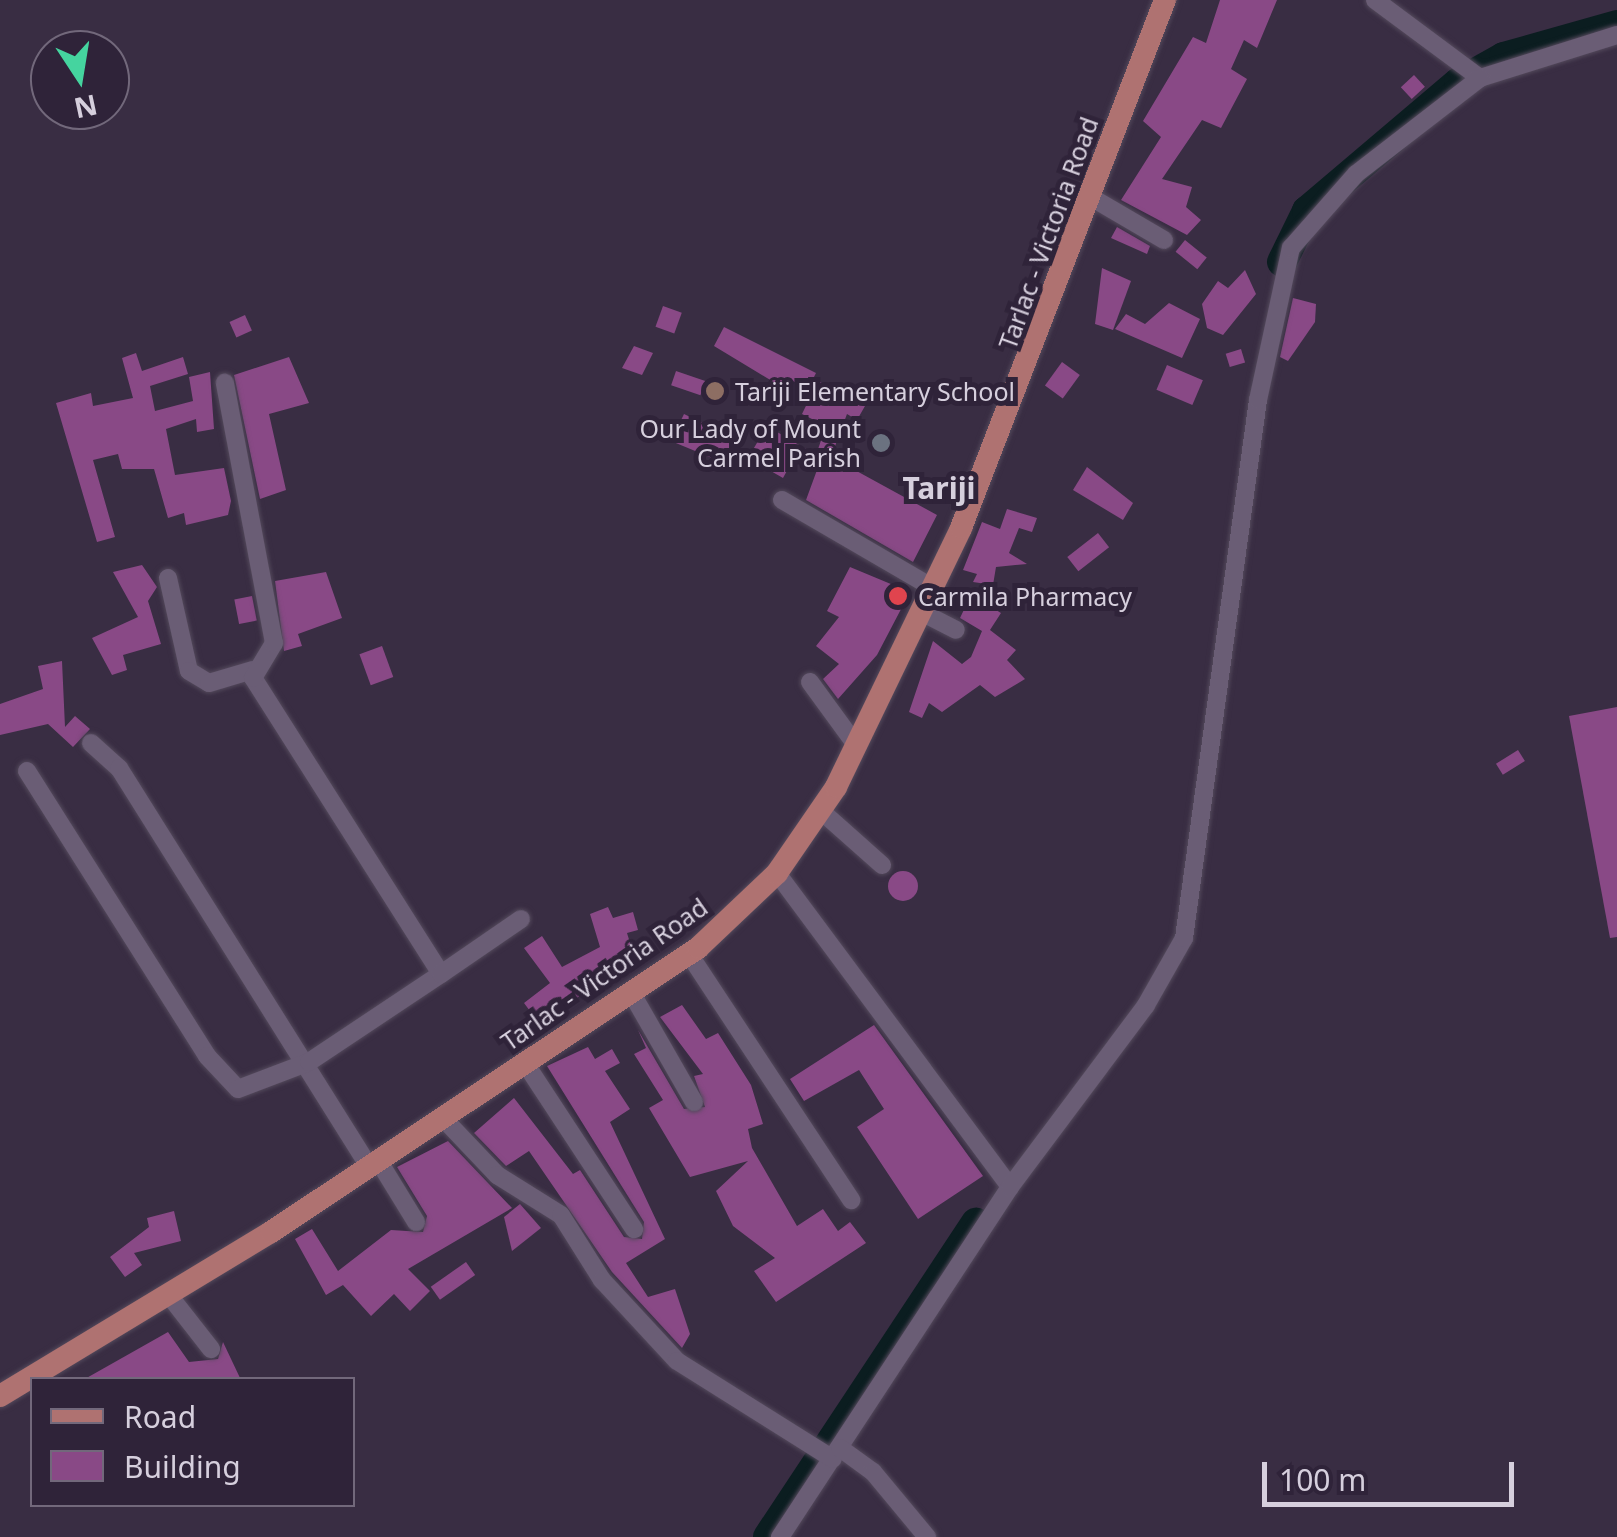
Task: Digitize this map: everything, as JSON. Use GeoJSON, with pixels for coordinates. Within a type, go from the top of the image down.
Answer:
{"type":"FeatureCollection","features":[{"type":"Feature","properties":{"kind":"main road","name":"Tarlac - Victoria Road"},"geometry":{"type":"LineString","coordinates":[[31,1377],[443,1118],[689,954],[776,873],[820,810],[856,745],[933,588],[1015,406],[1089,196],[1165,0]]}},
{"type":"Feature","properties":{"kind":"main road","name":"Tarlac - Victoria Road"},"geometry":{"type":"LineString","coordinates":[[0,1396],[30,1378]]}},
{"type":"Feature","properties":{"kind":"street"},"geometry":{"type":"LineString","coordinates":[[1374,0],[1480,78]]}},
{"type":"Feature","properties":{"kind":"street"},"geometry":{"type":"LineString","coordinates":[[780,1537],[829,1453],[1009,1186],[1146,1004],[1184,938],[1258,400],[1291,248],[1356,174],[1480,78],[1617,35]]}},
{"type":"Feature","properties":{"kind":"street"},"geometry":{"type":"LineString","coordinates":[[1089,196],[1164,240]]}},
{"type":"Feature","properties":{"kind":"street"},"geometry":{"type":"LineString","coordinates":[[168,578],[189,670],[209,683],[253,670],[274,642],[225,383]]}},
{"type":"Feature","properties":{"kind":"street"},"geometry":{"type":"LineString","coordinates":[[782,500],[933,588]]}},
{"type":"Feature","properties":{"kind":"street"},"geometry":{"type":"LineString","coordinates":[[921,612],[956,630]]}},
{"type":"Feature","properties":{"kind":"street"},"geometry":{"type":"LineString","coordinates":[[253,670],[441,974]]}},
{"type":"Feature","properties":{"kind":"street"},"geometry":{"type":"LineString","coordinates":[[810,682],[856,745]]}},
{"type":"Feature","properties":{"kind":"street"},"geometry":{"type":"LineString","coordinates":[[91,742],[119,768],[416,1222]]}},
{"type":"Feature","properties":{"kind":"street"},"geometry":{"type":"LineString","coordinates":[[27,771],[227,1082],[249,1090],[309,1062],[521,919]]}},
{"type":"Feature","properties":{"kind":"street"},"geometry":{"type":"LineString","coordinates":[[820,810],[882,865]]}},
{"type":"Feature","properties":{"kind":"street"},"geometry":{"type":"LineString","coordinates":[[776,873],[989,1167],[1009,1186]]}},
{"type":"Feature","properties":{"kind":"street"},"geometry":{"type":"LineString","coordinates":[[689,954],[851,1200]]}},
{"type":"Feature","properties":{"kind":"street"},"geometry":{"type":"LineString","coordinates":[[631,992],[694,1102]]}},
{"type":"Feature","properties":{"kind":"street"},"geometry":{"type":"LineString","coordinates":[[525,1063],[634,1229]]}},
{"type":"Feature","properties":{"kind":"street"},"geometry":{"type":"LineString","coordinates":[[443,1118],[497,1175],[561,1215],[602,1280],[677,1361],[829,1453],[873,1472],[927,1537]]}},
{"type":"Feature","properties":{"kind":"street"},"geometry":{"type":"LineString","coordinates":[[168,1294],[211,1349]]}},
{"type":"Feature","properties":{"kind":"building"},"geometry":{"type":"Polygon","coordinates":[[[1220,0],[1277,0],[1257,48],[1244,40],[1231,69],[1247,79],[1221,128],[1202,120],[1162,179],[1192,187],[1186,207],[1201,220],[1187,235],[1121,200],[1161,137],[1143,121],[1193,37],[1206,43],[1220,0]]]}},
{"type":"Feature","properties":{"kind":"building"},"geometry":{"type":"Polygon","coordinates":[[[1414,75],[1425,87],[1412,99],[1401,87],[1414,75]]]}},
{"type":"Feature","properties":{"kind":"building"},"geometry":{"type":"Polygon","coordinates":[[[1117,227],[1150,246],[1147,254],[1111,238],[1117,227]]]}},
{"type":"Feature","properties":{"kind":"building"},"geometry":{"type":"Polygon","coordinates":[[[1185,240],[1207,258],[1197,269],[1176,252],[1185,240]]]}},
{"type":"Feature","properties":{"kind":"building"},"geometry":{"type":"Polygon","coordinates":[[[1102,268],[1131,281],[1113,330],[1095,324],[1102,268]]]}},
{"type":"Feature","properties":{"kind":"building"},"geometry":{"type":"Polygon","coordinates":[[[1245,270],[1256,294],[1223,335],[1207,328],[1202,304],[1218,281],[1228,288],[1245,270]]]}},
{"type":"Feature","properties":{"kind":"building"},"geometry":{"type":"Polygon","coordinates":[[[1293,298],[1316,304],[1315,322],[1288,361],[1280,357],[1293,298]]]}},
{"type":"Feature","properties":{"kind":"building"},"geometry":{"type":"Polygon","coordinates":[[[1169,303],[1200,319],[1182,358],[1115,329],[1126,314],[1145,324],[1169,303]]]}},
{"type":"Feature","properties":{"kind":"building"},"geometry":{"type":"Polygon","coordinates":[[[663,306],[682,313],[674,334],[655,327],[663,306]]]}},
{"type":"Feature","properties":{"kind":"building"},"geometry":{"type":"Polygon","coordinates":[[[245,315],[252,331],[236,337],[229,322],[245,315]]]}},
{"type":"Feature","properties":{"kind":"building"},"geometry":{"type":"Polygon","coordinates":[[[724,327],[816,373],[808,389],[787,378],[782,387],[714,346],[724,327]]]}},
{"type":"Feature","properties":{"kind":"building"},"geometry":{"type":"Polygon","coordinates":[[[634,346],[653,353],[642,375],[622,368],[634,346]]]}},
{"type":"Feature","properties":{"kind":"building"},"geometry":{"type":"Polygon","coordinates":[[[1241,349],[1245,362],[1230,367],[1226,354],[1241,349]]]}},
{"type":"Feature","properties":{"kind":"building"},"geometry":{"type":"Polygon","coordinates":[[[136,353],[142,371],[183,357],[188,374],[150,386],[155,411],[193,401],[189,377],[210,372],[214,429],[197,432],[196,419],[166,429],[175,475],[224,468],[231,501],[228,515],[186,525],[184,513],[168,518],[154,469],[122,469],[118,454],[93,460],[115,537],[97,542],[56,403],[91,393],[93,406],[133,398],[122,358],[136,353]]]}},
{"type":"Feature","properties":{"kind":"building"},"geometry":{"type":"Polygon","coordinates":[[[289,357],[309,403],[269,414],[286,490],[260,499],[234,375],[289,357]]]}},
{"type":"Feature","properties":{"kind":"building"},"geometry":{"type":"Polygon","coordinates":[[[1062,362],[1080,375],[1063,398],[1045,385],[1062,362]]]}},
{"type":"Feature","properties":{"kind":"building"},"geometry":{"type":"Polygon","coordinates":[[[1167,365],[1203,380],[1192,405],[1156,390],[1167,365]]]}},
{"type":"Feature","properties":{"kind":"building"},"geometry":{"type":"Polygon","coordinates":[[[676,371],[705,381],[700,395],[671,385],[676,371]]]}},
{"type":"Feature","properties":{"kind":"building"},"geometry":{"type":"Polygon","coordinates":[[[818,381],[865,406],[857,420],[847,414],[831,457],[937,515],[913,562],[806,500],[817,470],[794,458],[783,478],[748,458],[767,426],[816,455],[826,426],[802,414],[818,381]]]}},
{"type":"Feature","properties":{"kind":"building"},"geometry":{"type":"Polygon","coordinates":[[[684,414],[725,434],[739,452],[729,465],[671,441],[684,414]]]}},
{"type":"Feature","properties":{"kind":"building"},"geometry":{"type":"Polygon","coordinates":[[[1087,467],[1133,503],[1123,520],[1073,490],[1087,467]]]}},
{"type":"Feature","properties":{"kind":"building"},"geometry":{"type":"Polygon","coordinates":[[[1007,509],[1037,518],[1032,532],[1019,528],[1009,553],[1027,564],[996,567],[993,585],[973,582],[977,574],[963,570],[982,522],[1000,529],[1007,509]]]}},
{"type":"Feature","properties":{"kind":"building"},"geometry":{"type":"Polygon","coordinates":[[[1098,533],[1109,547],[1078,571],[1067,557],[1098,533]]]}},
{"type":"Feature","properties":{"kind":"building"},"geometry":{"type":"Polygon","coordinates":[[[142,565],[157,587],[148,601],[161,644],[123,655],[127,670],[112,675],[92,638],[138,617],[113,572],[142,565]]]}},
{"type":"Feature","properties":{"kind":"building"},"geometry":{"type":"Polygon","coordinates":[[[850,567],[910,592],[877,655],[838,699],[823,679],[839,664],[816,646],[839,617],[827,611],[850,567]]]}},
{"type":"Feature","properties":{"kind":"building"},"geometry":{"type":"Polygon","coordinates":[[[326,572],[342,618],[298,634],[302,646],[284,651],[275,581],[326,572]]]}},
{"type":"Feature","properties":{"kind":"building"},"geometry":{"type":"Polygon","coordinates":[[[971,595],[1001,613],[990,630],[1016,650],[1007,660],[1025,679],[995,697],[980,685],[942,712],[929,703],[922,718],[909,712],[933,641],[962,664],[971,657],[982,631],[960,618],[971,595]]]}},
{"type":"Feature","properties":{"kind":"building"},"geometry":{"type":"Polygon","coordinates":[[[252,596],[257,621],[239,624],[234,599],[252,596]]]}},
{"type":"Feature","properties":{"kind":"building"},"geometry":{"type":"Polygon","coordinates":[[[382,646],[393,677],[371,685],[359,654],[382,646]]]}},
{"type":"Feature","properties":{"kind":"building"},"geometry":{"type":"Polygon","coordinates":[[[62,661],[65,727],[75,716],[90,729],[73,747],[48,724],[0,735],[0,704],[43,689],[38,666],[62,661]]]}},
{"type":"Feature","properties":{"kind":"building"},"geometry":{"type":"Polygon","coordinates":[[[1617,707],[1617,937],[1610,938],[1569,716],[1617,707]]]}},
{"type":"Feature","properties":{"kind":"building"},"geometry":{"type":"Polygon","coordinates":[[[1518,750],[1525,761],[1503,775],[1496,764],[1518,750]]]}},
{"type":"Feature","properties":{"kind":"building"},"geometry":{"type":"Polygon","coordinates":[[[903,871],[914,875],[918,886],[914,897],[903,901],[892,897],[888,886],[892,875],[903,871]]]}},
{"type":"Feature","properties":{"kind":"building"},"geometry":{"type":"Polygon","coordinates":[[[608,907],[613,918],[633,912],[638,930],[627,933],[635,959],[621,964],[625,976],[610,976],[539,1023],[524,1003],[550,983],[524,948],[542,936],[562,967],[600,947],[590,914],[608,907]]]}},
{"type":"Feature","properties":{"kind":"building"},"geometry":{"type":"Polygon","coordinates":[[[682,1005],[706,1039],[718,1033],[751,1085],[763,1124],[748,1129],[752,1148],[797,1226],[823,1209],[838,1231],[850,1222],[866,1243],[776,1302],[754,1271],[775,1258],[733,1226],[716,1191],[748,1161],[690,1177],[649,1108],[663,1100],[634,1054],[646,1048],[638,1030],[684,1109],[705,1107],[694,1076],[703,1074],[660,1017],[682,1005]]]}},
{"type":"Feature","properties":{"kind":"building"},"geometry":{"type":"Polygon","coordinates":[[[874,1025],[983,1176],[918,1219],[857,1127],[884,1109],[859,1070],[804,1101],[790,1079],[874,1025]]]}},
{"type":"Feature","properties":{"kind":"building"},"geometry":{"type":"Polygon","coordinates":[[[588,1047],[595,1059],[612,1049],[620,1063],[605,1071],[630,1109],[610,1122],[665,1239],[626,1263],[648,1297],[675,1289],[690,1334],[682,1348],[612,1272],[529,1151],[506,1166],[474,1133],[514,1098],[573,1174],[580,1170],[624,1237],[642,1239],[644,1222],[547,1066],[588,1047]]]}},
{"type":"Feature","properties":{"kind":"building"},"geometry":{"type":"Polygon","coordinates":[[[448,1141],[512,1208],[408,1269],[430,1291],[410,1311],[394,1294],[371,1316],[343,1285],[326,1295],[295,1239],[312,1229],[338,1271],[391,1230],[423,1232],[427,1216],[397,1167],[448,1141]]]}},
{"type":"Feature","properties":{"kind":"building"},"geometry":{"type":"Polygon","coordinates":[[[520,1204],[541,1228],[512,1251],[504,1217],[520,1204]]]}},
{"type":"Feature","properties":{"kind":"building"},"geometry":{"type":"Polygon","coordinates":[[[174,1211],[181,1241],[134,1253],[142,1265],[125,1277],[110,1257],[149,1227],[147,1218],[174,1211]]]}},
{"type":"Feature","properties":{"kind":"building"},"geometry":{"type":"Polygon","coordinates":[[[466,1262],[475,1275],[440,1300],[431,1287],[466,1262]]]}},
{"type":"Feature","properties":{"kind":"building"},"geometry":{"type":"Polygon","coordinates":[[[168,1332],[189,1362],[218,1359],[223,1342],[240,1377],[88,1377],[168,1332]]]}},
{"type":"Feature","properties":{"kind":"waterway"},"geometry":{"type":"LineString","coordinates":[[1282,262],[1307,211],[1459,82],[1504,57],[1617,25]]}},
{"type":"Feature","properties":{"kind":"waterway"},"geometry":{"type":"LineString","coordinates":[[768,1537],[976,1223]]}},
{"type":"Feature","properties":{"kind":"place","name":"Tariji Elementary School"},"geometry":{"type":"Point","coordinates":[715,391]}},
{"type":"Feature","properties":{"kind":"place","name":"Our Lady of Mount Carmel Parish"},"geometry":{"type":"Point","coordinates":[881,443]}},
{"type":"Feature","properties":{"kind":"place","name":"Carmila Pharmacy"},"geometry":{"type":"Point","coordinates":[898,596]}},
{"type":"Feature","properties":{"kind":"district","name":"Tariji"},"geometry":{"type":"Point","coordinates":[939,488]}}]}
